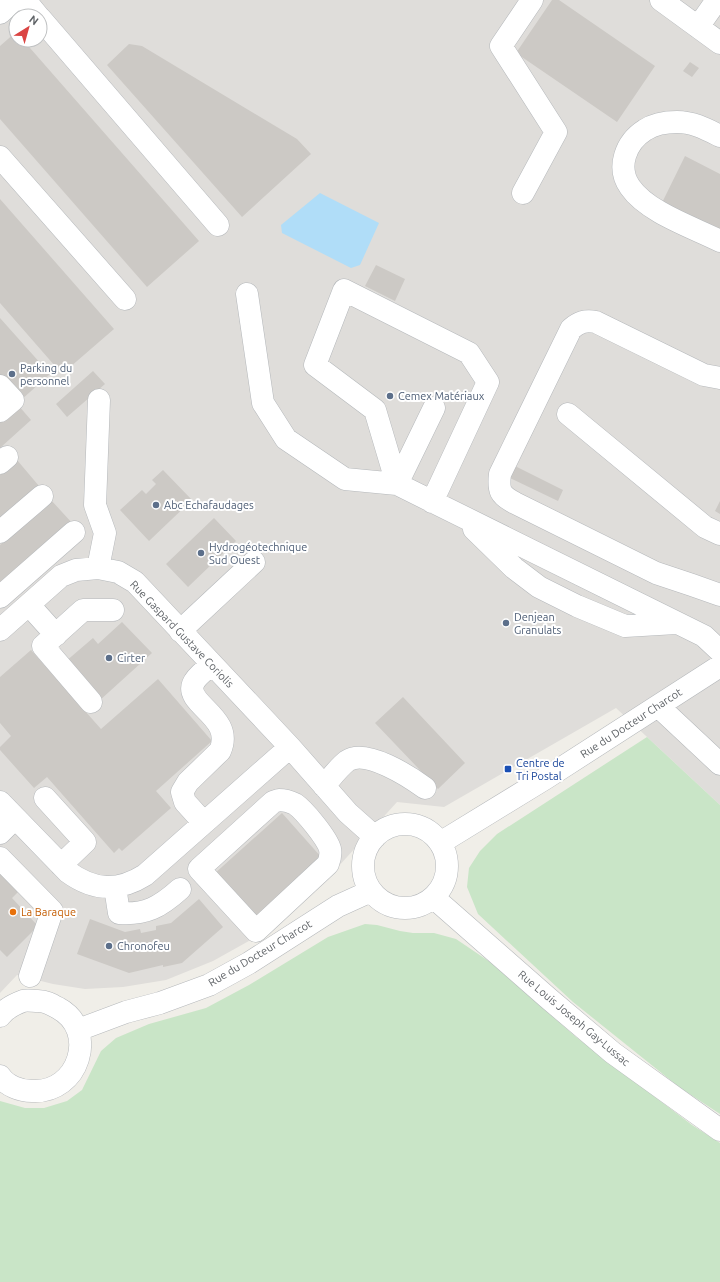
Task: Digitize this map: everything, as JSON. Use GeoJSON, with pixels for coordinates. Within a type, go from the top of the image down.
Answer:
{"type":"FeatureCollection","features":[{"type":"Feature","properties":{"kind":"street"},"geometry":{"type":"LineString","coordinates":[[0,13],[14,0]]}},
{"type":"Feature","properties":{"kind":"street"},"geometry":{"type":"LineString","coordinates":[[24,0],[31,8]]}},
{"type":"Feature","properties":{"kind":"street"},"geometry":{"type":"LineString","coordinates":[[523,192],[556,132],[501,46],[532,0]]}},
{"type":"Feature","properties":{"kind":"street"},"geometry":{"type":"LineString","coordinates":[[661,0],[720,43]]}},
{"type":"Feature","properties":{"kind":"street"},"geometry":{"type":"LineString","coordinates":[[698,26],[709,3]]}},
{"type":"Feature","properties":{"kind":"street"},"geometry":{"type":"LineString","coordinates":[[48,27],[218,225]]}},
{"type":"Feature","properties":{"kind":"street"},"geometry":{"type":"LineString","coordinates":[[720,136],[697,125],[688,123],[677,122],[657,124],[646,129],[630,143],[625,154],[623,164],[624,175],[630,187],[651,208],[720,241]]}},
{"type":"Feature","properties":{"kind":"street"},"geometry":{"type":"LineString","coordinates":[[0,156],[125,299]]}},
{"type":"Feature","properties":{"kind":"street"},"geometry":{"type":"LineString","coordinates":[[397,484],[375,410],[315,365],[344,290],[469,353],[488,382],[432,502]]}},
{"type":"Feature","properties":{"kind":"street"},"geometry":{"type":"LineString","coordinates":[[247,294],[263,403],[286,439],[345,480],[397,484],[704,636],[720,651]]}},
{"type":"Feature","properties":{"kind":"street"},"geometry":{"type":"LineString","coordinates":[[720,378],[704,374],[596,322],[581,322],[571,329],[500,474],[499,483],[500,491],[505,498],[656,573],[720,596]]}},
{"type":"Feature","properties":{"kind":"street"},"geometry":{"type":"LineString","coordinates":[[0,386],[13,400],[0,411]]}},
{"type":"Feature","properties":{"kind":"street"},"geometry":{"type":"LineString","coordinates":[[98,568],[105,533],[96,505],[99,400]]}},
{"type":"Feature","properties":{"kind":"street"},"geometry":{"type":"LineString","coordinates":[[397,484],[434,408]]}},
{"type":"Feature","properties":{"kind":"street"},"geometry":{"type":"LineString","coordinates":[[568,414],[705,527],[720,534]]}},
{"type":"Feature","properties":{"kind":"street"},"geometry":{"type":"LineString","coordinates":[[0,532],[42,496]]}},
{"type":"Feature","properties":{"kind":"street"},"geometry":{"type":"LineString","coordinates":[[462,516],[514,568],[539,587],[577,606],[624,626],[678,623]]}},
{"type":"Feature","properties":{"kind":"street"},"geometry":{"type":"LineString","coordinates":[[0,597],[74,532]]}},
{"type":"Feature","properties":{"kind":"street"},"geometry":{"type":"LineString","coordinates":[[180,630],[254,562]]}},
{"type":"Feature","properties":{"kind":"street","name":"Rue Gaspard Gustave Coriolis"},"geometry":{"type":"LineString","coordinates":[[2,625],[29,605],[61,576],[76,570],[98,568],[118,572],[135,582],[290,747],[348,812],[375,837]]}},
{"type":"Feature","properties":{"kind":"street"},"geometry":{"type":"LineString","coordinates":[[29,605],[56,635]]}},
{"type":"Feature","properties":{"kind":"street"},"geometry":{"type":"LineString","coordinates":[[91,702],[43,646],[83,610],[113,610]]}},
{"type":"Feature","properties":{"kind":"street"},"geometry":{"type":"LineString","coordinates":[[204,823],[185,802],[182,792],[188,782],[220,751],[223,745],[224,737],[220,724],[198,701],[192,688],[197,678],[212,664]]}},
{"type":"Feature","properties":{"kind":"street","name":"Rue du Docteur Charcot"},"geometry":{"type":"LineString","coordinates":[[440,843],[546,778],[720,666]]}},
{"type":"Feature","properties":{"kind":"street"},"geometry":{"type":"LineString","coordinates":[[658,706],[720,764]]}},
{"type":"Feature","properties":{"kind":"street"},"geometry":{"type":"LineString","coordinates":[[0,802],[8,826],[61,865],[77,879],[98,887],[115,887],[127,884],[145,874],[290,747]]}},
{"type":"Feature","properties":{"kind":"street"},"geometry":{"type":"LineString","coordinates":[[324,786],[348,760],[358,758],[371,759],[385,765],[409,777],[425,788]]}},
{"type":"Feature","properties":{"kind":"street"},"geometry":{"type":"LineString","coordinates":[[45,798],[85,842],[61,865]]}},
{"type":"Feature","properties":{"kind":"street"},"geometry":{"type":"LineString","coordinates":[[286,800],[299,807],[324,837],[330,853],[328,864],[256,930],[199,869],[243,829],[274,802],[286,800]]}},
{"type":"Feature","properties":{"kind":"street"},"geometry":{"type":"LineString","coordinates":[[223,806],[243,829]]}},
{"type":"Feature","properties":{"kind":"street"},"geometry":{"type":"LineString","coordinates":[[409,824],[421,827],[432,833],[440,843],[446,854],[448,866],[442,888],[434,898],[422,905],[408,908],[394,907],[381,901],[371,891],[365,880],[363,869],[364,857],[368,846],[375,837],[385,829],[397,825],[409,824]]}},
{"type":"Feature","properties":{"kind":"street"},"geometry":{"type":"LineString","coordinates":[[0,858],[52,911],[30,976]]}},
{"type":"Feature","properties":{"kind":"street"},"geometry":{"type":"LineString","coordinates":[[115,887],[118,913],[131,914],[144,912],[155,908],[166,902],[180,889]]}},
{"type":"Feature","properties":{"kind":"street","name":"Rue du Docteur Charcot"},"geometry":{"type":"LineString","coordinates":[[78,1030],[126,1012],[160,1003],[209,985],[249,963],[338,906],[371,891]]}},
{"type":"Feature","properties":{"kind":"street","name":"Rue Louis Joseph Gay-Lussac"},"geometry":{"type":"LineString","coordinates":[[434,898],[613,1053],[720,1130]]}},
{"type":"Feature","properties":{"kind":"street"},"geometry":{"type":"LineString","coordinates":[[0,1076],[4,1081],[22,1091],[42,1092],[61,1084],[74,1070],[80,1050],[78,1030],[65,1012],[46,1001],[24,1001],[1,1012]]}},
{"type":"Feature","properties":{"kind":"shaded area"},"geometry":{"type":"Polygon","coordinates":[[[0,0],[720,0],[720,805],[616,708],[444,807],[397,802],[337,868],[256,937],[213,961],[166,980],[123,987],[85,989],[53,984],[17,975],[0,993],[0,0]]]}},
{"type":"Feature","properties":{"kind":"green space"},"geometry":{"type":"Polygon","coordinates":[[[647,737],[720,805],[720,1114],[679,1087],[573,1002],[478,914],[467,887],[469,868],[480,851],[497,834],[647,737]]]}},
{"type":"Feature","properties":{"kind":"green space"},"geometry":{"type":"Polygon","coordinates":[[[365,924],[377,925],[413,933],[434,933],[456,939],[490,962],[576,1037],[692,1125],[720,1143],[720,1282],[0,1282],[0,1101],[25,1108],[44,1108],[67,1101],[82,1090],[101,1051],[116,1038],[149,1024],[206,1008],[249,985],[328,937],[365,924]]]}},
{"type":"Feature","properties":{"kind":"water"},"geometry":{"type":"Polygon","coordinates":[[[320,193],[379,223],[360,265],[351,268],[282,233],[281,225],[320,193]]]}},
{"type":"Feature","properties":{"kind":"building"},"geometry":{"type":"Polygon","coordinates":[[[552,0],[559,0],[655,66],[617,122],[516,53],[552,0]]]}},
{"type":"Feature","properties":{"kind":"building"},"geometry":{"type":"Polygon","coordinates":[[[8,39],[8,48],[30,48],[199,241],[147,287],[0,119],[0,46],[8,39]]]}},
{"type":"Feature","properties":{"kind":"building"},"geometry":{"type":"Polygon","coordinates":[[[129,44],[142,46],[297,139],[311,154],[242,217],[107,65],[129,44]]]}},
{"type":"Feature","properties":{"kind":"building"},"geometry":{"type":"Polygon","coordinates":[[[690,62],[699,68],[692,77],[683,71],[690,62]]]}},
{"type":"Feature","properties":{"kind":"building"},"geometry":{"type":"Polygon","coordinates":[[[685,156],[720,174],[720,251],[654,219],[685,156]]]}},
{"type":"Feature","properties":{"kind":"building"},"geometry":{"type":"Polygon","coordinates":[[[0,199],[114,329],[62,374],[0,303],[0,199]]]}},
{"type":"Feature","properties":{"kind":"building"},"geometry":{"type":"Polygon","coordinates":[[[376,265],[405,279],[395,301],[365,286],[376,265]]]}},
{"type":"Feature","properties":{"kind":"building"},"geometry":{"type":"Polygon","coordinates":[[[0,318],[50,374],[20,401],[0,378],[0,318]]]}},
{"type":"Feature","properties":{"kind":"building"},"geometry":{"type":"Polygon","coordinates":[[[93,371],[105,384],[67,417],[56,404],[93,371]]]}},
{"type":"Feature","properties":{"kind":"building"},"geometry":{"type":"Polygon","coordinates":[[[18,405],[31,420],[0,448],[0,421],[18,405]]]}},
{"type":"Feature","properties":{"kind":"building"},"geometry":{"type":"Polygon","coordinates":[[[17,460],[39,486],[0,519],[0,475],[17,460]]]}},
{"type":"Feature","properties":{"kind":"building"},"geometry":{"type":"Polygon","coordinates":[[[515,466],[563,490],[558,501],[510,478],[515,466]]]}},
{"type":"Feature","properties":{"kind":"building","name":"Abc Echafaudages"},"geometry":{"type":"Polygon","coordinates":[[[163,470],[192,500],[149,541],[120,510],[142,490],[146,494],[156,484],[152,480],[163,470]]]}},
{"type":"Feature","properties":{"kind":"building"},"geometry":{"type":"Polygon","coordinates":[[[51,500],[73,524],[0,588],[0,545],[51,500]]]}},
{"type":"Feature","properties":{"kind":"building"},"geometry":{"type":"Polygon","coordinates":[[[720,501],[720,514],[715,511],[720,501]]]}},
{"type":"Feature","properties":{"kind":"building","name":"Hydrogéotechnique Sud Ouest"},"geometry":{"type":"Polygon","coordinates":[[[214,518],[236,541],[188,587],[166,564],[214,518]]]}},
{"type":"Feature","properties":{"kind":"building","name":"Cirter"},"geometry":{"type":"Polygon","coordinates":[[[122,622],[152,653],[99,701],[65,662],[93,638],[98,644],[122,622]]]}},
{"type":"Feature","properties":{"kind":"building"},"geometry":{"type":"Polygon","coordinates":[[[31,650],[101,729],[158,679],[212,741],[156,791],[171,808],[122,851],[119,848],[114,853],[47,777],[34,788],[0,750],[0,747],[11,736],[0,723],[0,677],[31,650]]]}},
{"type":"Feature","properties":{"kind":"building"},"geometry":{"type":"Polygon","coordinates":[[[403,697],[465,763],[438,789],[375,723],[403,697]]]}},
{"type":"Feature","properties":{"kind":"building"},"geometry":{"type":"Polygon","coordinates":[[[282,813],[322,858],[253,920],[213,875],[282,813]]]}},
{"type":"Feature","properties":{"kind":"building","name":"La Baraque"},"geometry":{"type":"Polygon","coordinates":[[[0,874],[18,892],[12,898],[38,926],[7,957],[0,950],[0,874]]]}},
{"type":"Feature","properties":{"kind":"building"},"geometry":{"type":"Polygon","coordinates":[[[199,899],[223,927],[182,963],[163,967],[163,965],[129,973],[77,954],[90,919],[125,932],[140,929],[141,933],[156,930],[156,926],[171,923],[199,899]]]}},
{"type":"Feature","properties":{"kind":"place","name":"Parking du personnel"},"geometry":{"type":"Point","coordinates":[12,374]}},
{"type":"Feature","properties":{"kind":"place","name":"Cemex Matériaux"},"geometry":{"type":"Point","coordinates":[390,396]}},
{"type":"Feature","properties":{"kind":"place","name":"Abc Echafaudages"},"geometry":{"type":"Point","coordinates":[156,505]}},
{"type":"Feature","properties":{"kind":"place","name":"Hydrogéotechnique Sud Ouest"},"geometry":{"type":"Point","coordinates":[201,553]}},
{"type":"Feature","properties":{"kind":"place","name":"Denjean Granulats"},"geometry":{"type":"Point","coordinates":[506,623]}},
{"type":"Feature","properties":{"kind":"place","name":"Cirter"},"geometry":{"type":"Point","coordinates":[109,658]}},
{"type":"Feature","properties":{"kind":"place","name":"Centre de Tri Postal"},"geometry":{"type":"Point","coordinates":[508,769]}},
{"type":"Feature","properties":{"kind":"place","name":"La Baraque"},"geometry":{"type":"Point","coordinates":[13,912]}},
{"type":"Feature","properties":{"kind":"place","name":"Chronofeu"},"geometry":{"type":"Point","coordinates":[109,946]}}]}
